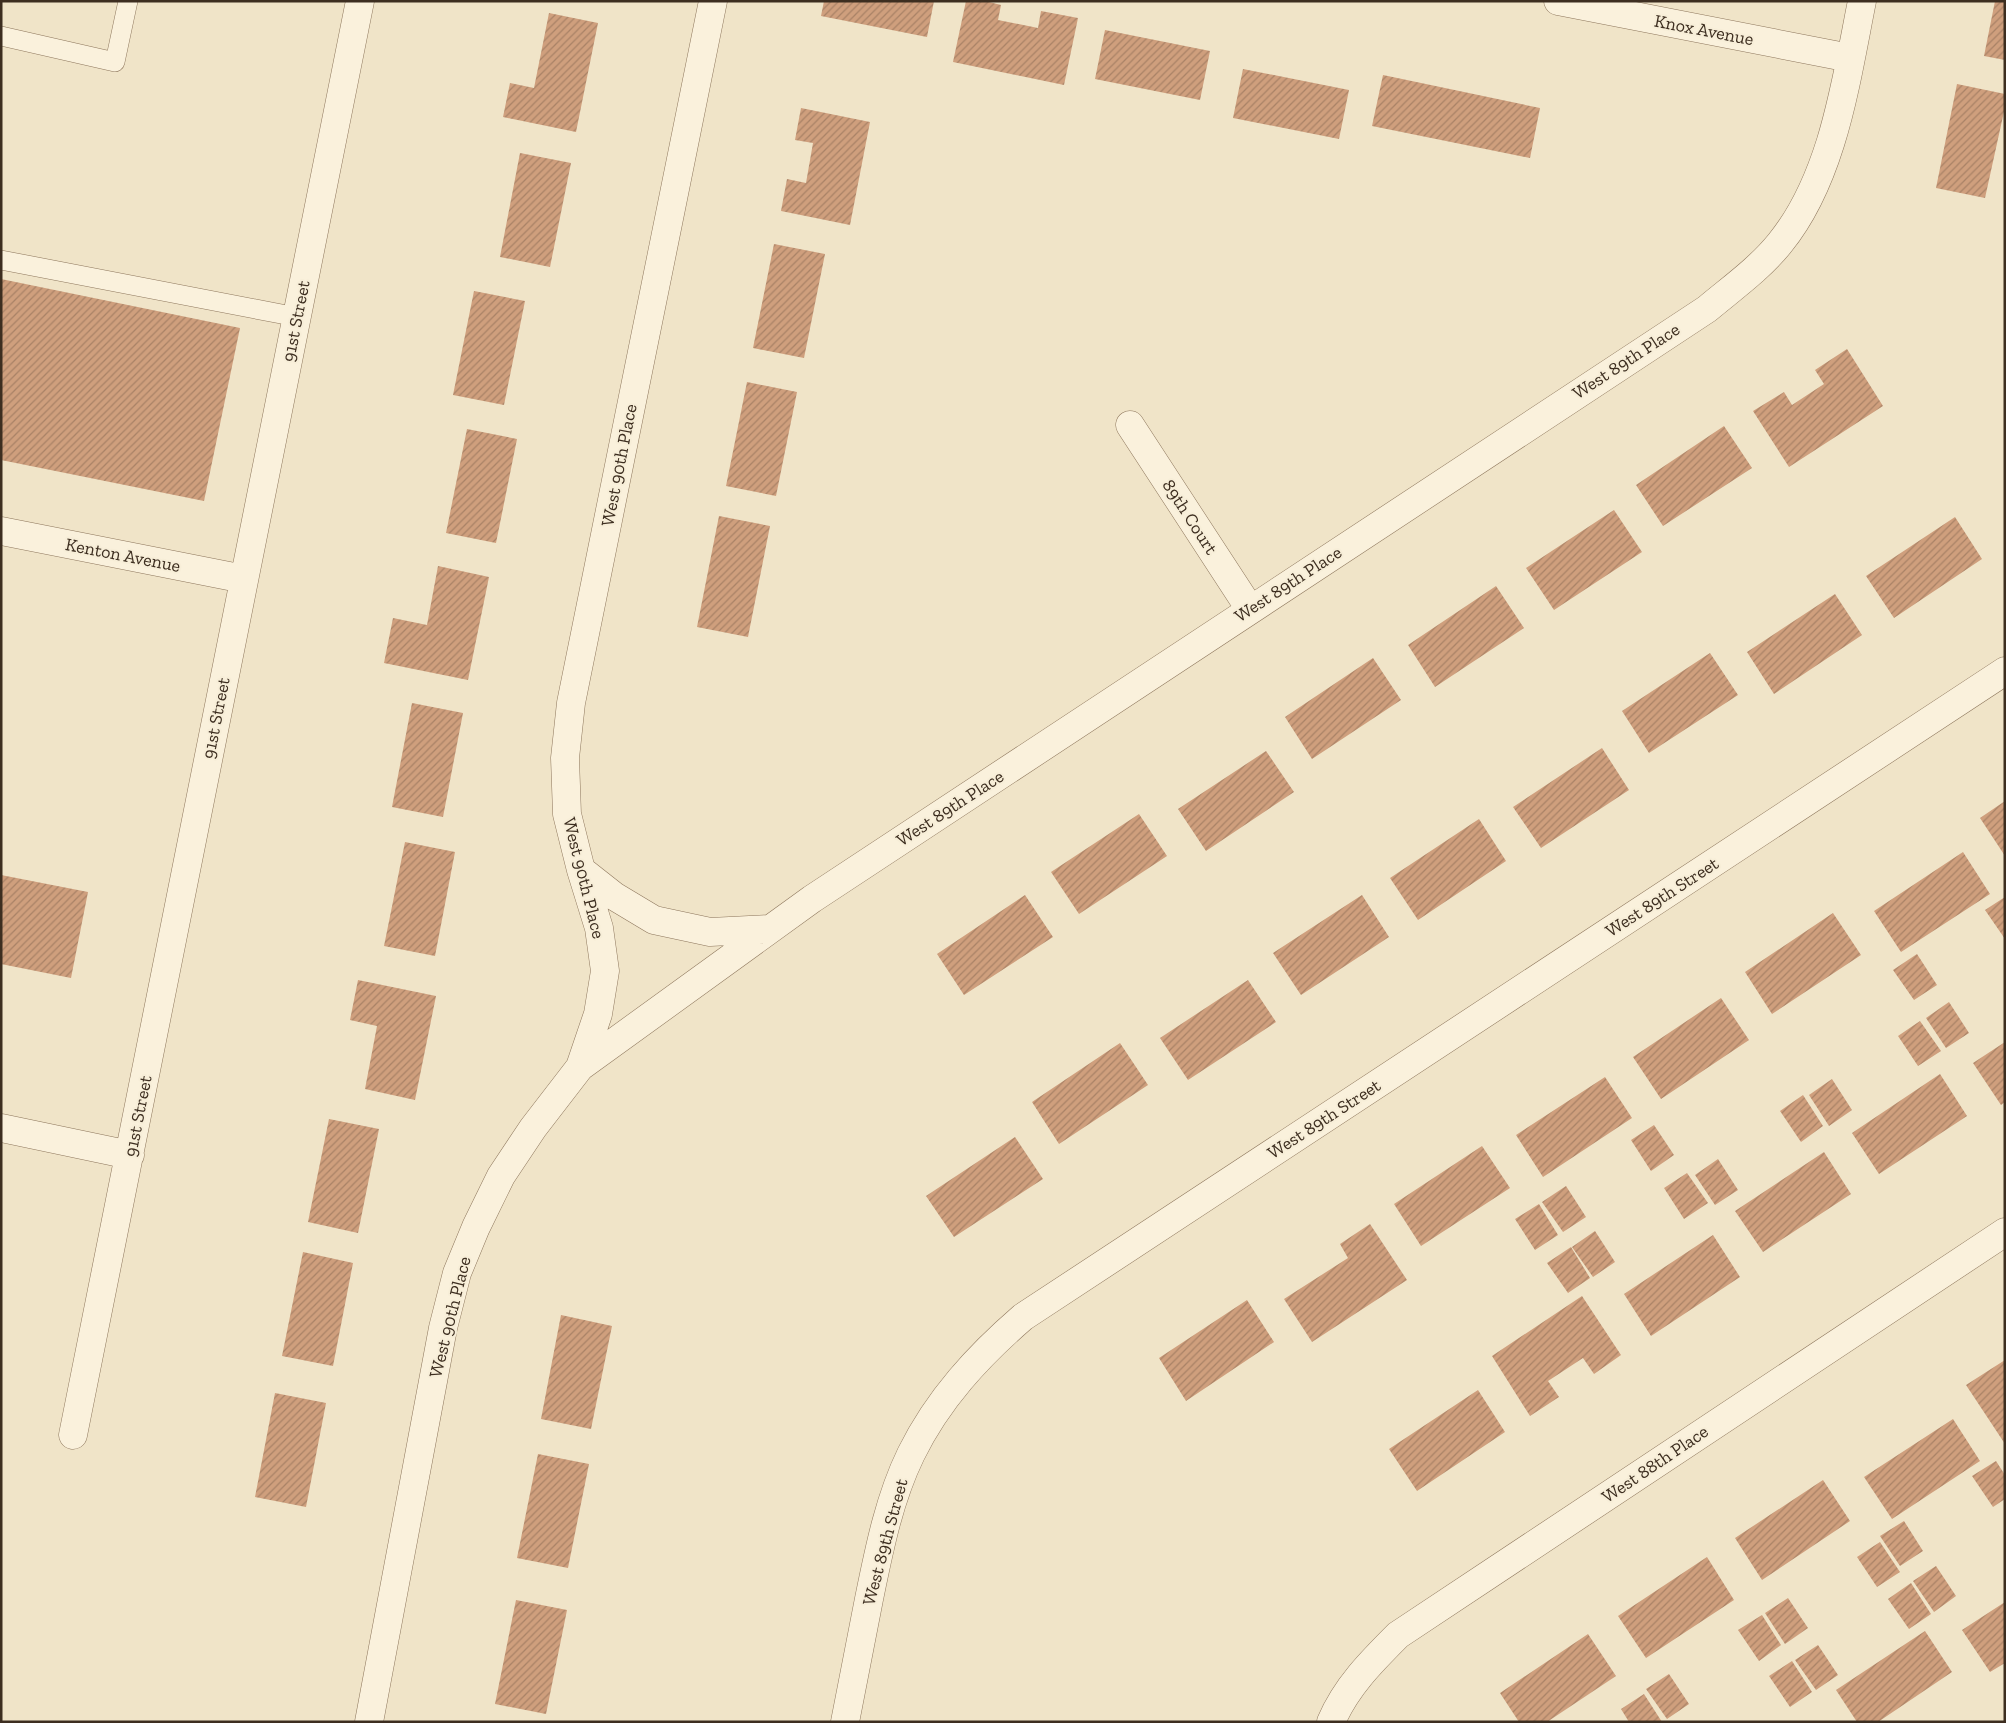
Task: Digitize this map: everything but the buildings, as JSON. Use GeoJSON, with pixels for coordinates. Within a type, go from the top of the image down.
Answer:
{"type":"FeatureCollection","features":[{"type":"Feature","properties":{"kind":"street","name":"91st Street"},"geometry":{"type":"LineString","coordinates":[[73,1436],[360,1]]}},
{"type":"Feature","properties":{"kind":"street","name":"West 90th Place"},"geometry":{"type":"LineString","coordinates":[[369,1722],[443,1328],[457,1273],[476,1227],[502,1176],[534,1128],[580,1067],[598,1014],[605,971],[599,928],[581,870],[567,814],[565,758],[571,703],[713,1]]}},
{"type":"Feature","properties":{"kind":"street","name":"Knox Avenue"},"geometry":{"type":"LineString","coordinates":[[1558,1],[1850,58]]}},
{"type":"Feature","properties":{"kind":"street","name":"West 89th Place"},"geometry":{"type":"LineString","coordinates":[[580,1067],[768,929],[1706,309],[1747,277],[1780,242],[1809,196],[1829,147],[1862,1]]}},
{"type":"Feature","properties":{"kind":"street","name":"89th Court"},"geometry":{"type":"LineString","coordinates":[[1130,425],[1250,609]]}},
{"type":"Feature","properties":{"kind":"street","name":"Kenton Avenue"},"geometry":{"type":"LineString","coordinates":[[1,531],[244,579]]}},
{"type":"Feature","properties":{"kind":"street","name":"West 89th Street"},"geometry":{"type":"LineString","coordinates":[[845,1722],[878,1554],[893,1499],[911,1453],[944,1399],[985,1351],[1023,1317],[2005,672]]}},
{"type":"Feature","properties":{"kind":"street"},"geometry":{"type":"LineString","coordinates":[[581,870],[614,896],[654,920],[710,932],[768,929]]}},
{"type":"Feature","properties":{"kind":"street"},"geometry":{"type":"LineString","coordinates":[[1,1128],[130,1155]]}},
{"type":"Feature","properties":{"kind":"street","name":"West 88th Place"},"geometry":{"type":"LineString","coordinates":[[1331,1722],[1340,1702],[1364,1669],[1398,1635],[2005,1232]]}},
{"type":"Feature","properties":{"kind":"lane"},"geometry":{"type":"LineString","coordinates":[[1,36],[114,62],[128,1]]}},
{"type":"Feature","properties":{"kind":"lane"},"geometry":{"type":"LineString","coordinates":[[1,260],[297,317]]}}]}
